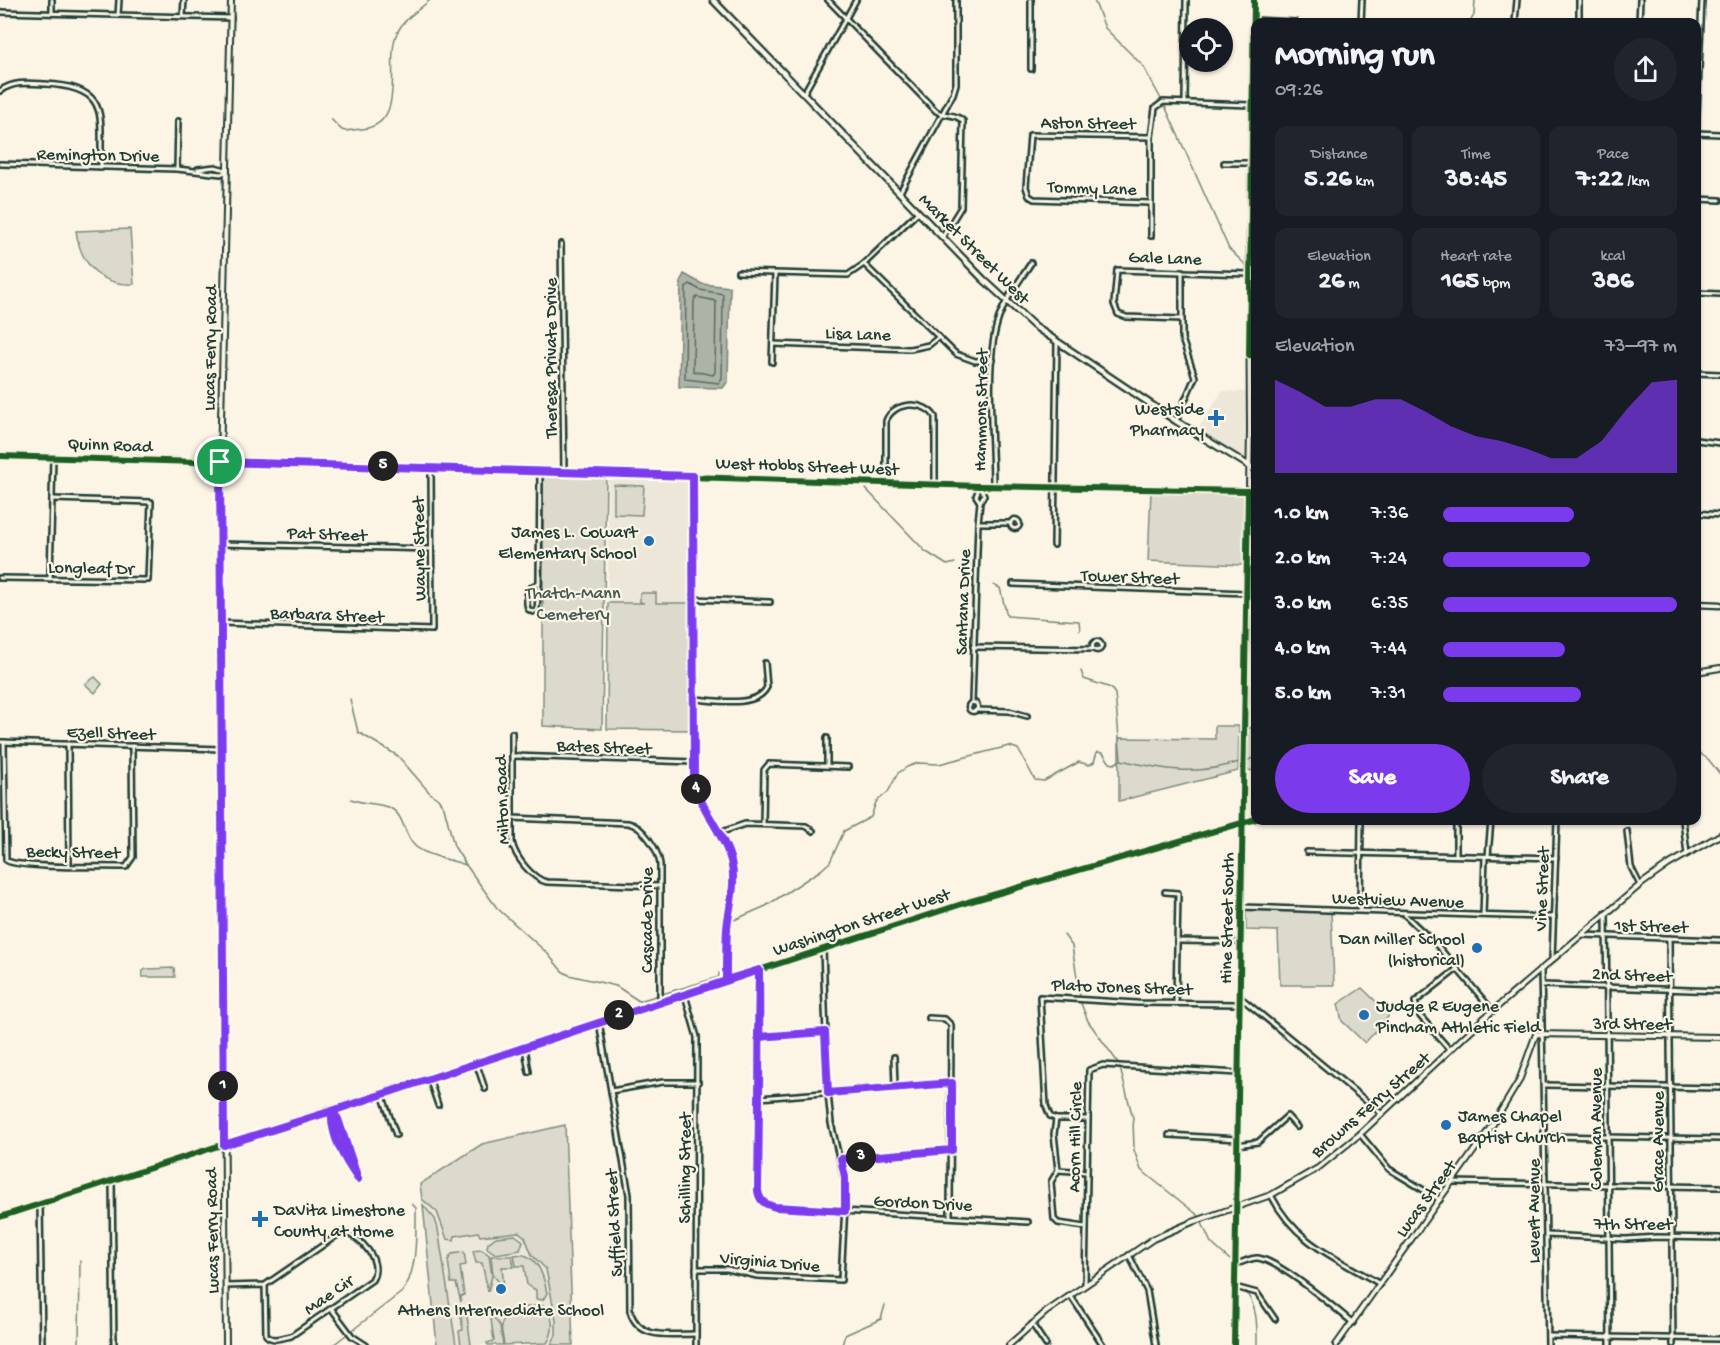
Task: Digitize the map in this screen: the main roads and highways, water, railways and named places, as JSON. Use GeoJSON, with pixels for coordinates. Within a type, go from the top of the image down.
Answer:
{"type":"FeatureCollection","features":[{"type":"Feature","properties":{"kind":"main road","name":"Market Street West"},"geometry":{"type":"LineString","coordinates":[[714,0],[1007,301],[1057,342],[1251,468]]}},
{"type":"Feature","properties":{"kind":"main road"},"geometry":{"type":"LineString","coordinates":[[1701,604],[1720,605]]}},
{"type":"Feature","properties":{"kind":"water"},"geometry":{"type":"Polygon","coordinates":[[[684,274],[702,284],[730,287],[728,381],[723,388],[679,387],[681,280],[684,274]]]}},
{"type":"Feature","properties":{"kind":"waterway"},"geometry":{"type":"LineString","coordinates":[[331,119],[346,131],[376,125],[385,116],[390,104],[394,45],[397,33],[407,19],[430,0]]}},
{"type":"Feature","properties":{"kind":"waterway"},"geometry":{"type":"LineString","coordinates":[[1094,0],[1105,28],[1143,66],[1161,99]]}},
{"type":"Feature","properties":{"kind":"waterway"},"geometry":{"type":"LineString","coordinates":[[1472,18],[1475,0]]}},
{"type":"Feature","properties":{"kind":"waterway"},"geometry":{"type":"LineString","coordinates":[[1165,106],[1229,249],[1247,266]]}},
{"type":"Feature","properties":{"kind":"waterway"},"geometry":{"type":"LineString","coordinates":[[866,489],[925,551],[947,565],[955,563]]}},
{"type":"Feature","properties":{"kind":"waterway"},"geometry":{"type":"LineString","coordinates":[[993,585],[1000,588],[1007,616],[1079,621],[1080,630]]}},
{"type":"Feature","properties":{"kind":"waterway"},"geometry":{"type":"LineString","coordinates":[[1081,671],[1084,679],[1111,688],[1115,694],[1121,759]]}},
{"type":"Feature","properties":{"kind":"waterway"},"geometry":{"type":"LineString","coordinates":[[350,699],[358,732],[398,756],[429,792],[438,799],[444,807],[454,846],[466,865],[497,908],[547,953],[562,971],[569,975],[616,986],[639,1001],[719,977],[719,973]]}},
{"type":"Feature","properties":{"kind":"waterway"},"geometry":{"type":"LineString","coordinates":[[734,920],[766,906],[821,870],[830,862],[844,831],[871,817],[876,802],[888,792],[898,773],[918,763],[939,764],[1009,746],[1018,749],[1035,780],[1044,781],[1079,762],[1089,765],[1094,762],[1097,752],[1103,753],[1110,763],[1114,764],[1121,760],[1180,770],[1208,769],[1239,762]]}},
{"type":"Feature","properties":{"kind":"waterway"},"geometry":{"type":"LineString","coordinates":[[1701,754],[1720,774]]}},
{"type":"Feature","properties":{"kind":"waterway"},"geometry":{"type":"LineString","coordinates":[[1247,761],[1251,759]]}},
{"type":"Feature","properties":{"kind":"waterway"},"geometry":{"type":"LineString","coordinates":[[351,799],[392,809],[399,816],[411,841],[418,849],[466,865]]}},
{"type":"Feature","properties":{"kind":"waterway"},"geometry":{"type":"LineString","coordinates":[[1064,935],[1072,946],[1080,996]]}},
{"type":"Feature","properties":{"kind":"waterway"},"geometry":{"type":"LineString","coordinates":[[1080,1001],[1088,1021],[1119,1064]]}},
{"type":"Feature","properties":{"kind":"waterway"},"geometry":{"type":"LineString","coordinates":[[1120,1068],[1133,1118],[1134,1150],[1141,1170],[1199,1216]]}},
{"type":"Feature","properties":{"kind":"waterway"},"geometry":{"type":"LineString","coordinates":[[333,1345],[402,1292],[407,1284],[411,1274],[416,1240],[416,1208],[412,1204]]}},
{"type":"Feature","properties":{"kind":"waterway"},"geometry":{"type":"LineString","coordinates":[[1202,1223],[1211,1243],[1230,1260]]}},
{"type":"Feature","properties":{"kind":"waterway"},"geometry":{"type":"LineString","coordinates":[[79,1345],[80,1261]]}},
{"type":"Feature","properties":{"kind":"waterway"},"geometry":{"type":"LineString","coordinates":[[1240,1290],[1245,1291],[1255,1310],[1257,1345]]}},
{"type":"Feature","properties":{"kind":"waterway"},"geometry":{"type":"LineString","coordinates":[[842,1345],[845,1335],[881,1319],[885,1305]]}},
{"type":"Feature","properties":{"kind":"place","name":"Westside Pharmacy"},"geometry":{"type":"Point","coordinates":[1216,418]}},
{"type":"Feature","properties":{"kind":"place","name":"James L. Cowart Elementary School"},"geometry":{"type":"Point","coordinates":[649,541]}},
{"type":"Feature","properties":{"kind":"place","name":"Dan Miller School (historical)"},"geometry":{"type":"Point","coordinates":[1477,948]}},
{"type":"Feature","properties":{"kind":"place","name":"Judge R Eugene Pincham Athletic Field"},"geometry":{"type":"Point","coordinates":[1364,1015]}},
{"type":"Feature","properties":{"kind":"place","name":"James Chapel Baptist Church"},"geometry":{"type":"Point","coordinates":[1446,1125]}},
{"type":"Feature","properties":{"kind":"place","name":"DaVita Limestone County at Home"},"geometry":{"type":"Point","coordinates":[260,1219]}},
{"type":"Feature","properties":{"kind":"place","name":"Athens Intermediate School"},"geometry":{"type":"Point","coordinates":[501,1289]}},
{"type":"Feature","properties":{"kind":"park label","name":"Thatch-Mann Cemetery"},"geometry":{"type":"Point","coordinates":[573,602]}}]}
